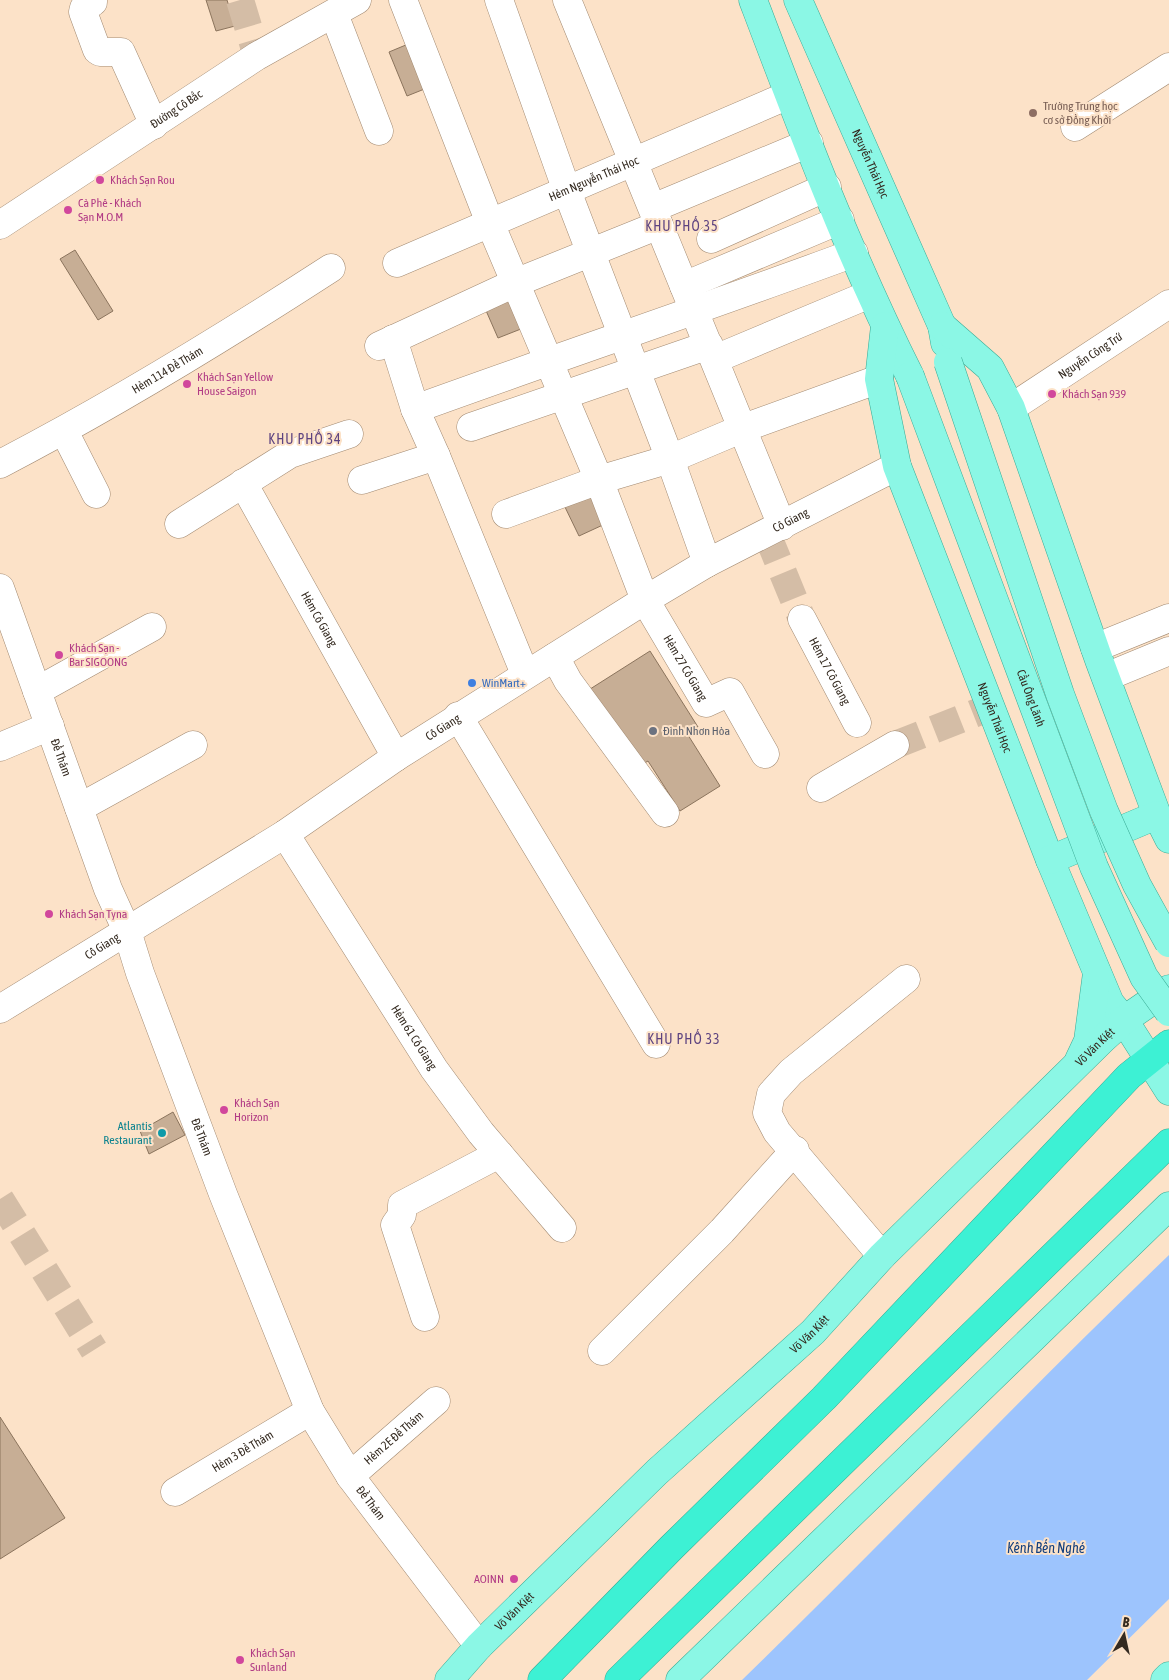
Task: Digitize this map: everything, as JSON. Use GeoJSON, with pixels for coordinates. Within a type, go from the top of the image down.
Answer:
{"type":"FeatureCollection","features":[{"type":"Feature","properties":{"kind":"highway"},"geometry":{"type":"LineString","coordinates":[[542,1680],[671,1548],[824,1398],[1036,1172],[1158,1052]]}},
{"type":"Feature","properties":{"kind":"highway"},"geometry":{"type":"LineString","coordinates":[[619,1680],[1169,1143]]}},
{"type":"Feature","properties":{"kind":"main road"},"geometry":{"type":"LineString","coordinates":[[753,0],[826,187],[885,326]]}},
{"type":"Feature","properties":{"kind":"main road","name":"Nguyễn Thái Học"},"geometry":{"type":"LineString","coordinates":[[798,0],[942,326],[948,362],[1060,694],[1101,802],[1137,884],[1169,943]]}},
{"type":"Feature","properties":{"kind":"main road","name":"Nguyễn Thái Học"},"geometry":{"type":"LineString","coordinates":[[885,326],[879,379],[897,466],[1050,860],[1110,1003],[1124,1020],[1158,1052],[1169,1091]]}},
{"type":"Feature","properties":{"kind":"main road","name":"Cầu Ông Lãnh"},"geometry":{"type":"LineString","coordinates":[[885,326],[910,376],[1094,867],[1144,977],[1169,1012]]}},
{"type":"Feature","properties":{"kind":"main road","name":"Nguyễn Thái Học"},"geometry":{"type":"LineString","coordinates":[[942,326],[990,368],[1011,408],[1095,648],[1157,815],[1169,839]]}},
{"type":"Feature","properties":{"kind":"main road"},"geometry":{"type":"LineString","coordinates":[[1050,860],[1157,815]]}},
{"type":"Feature","properties":{"kind":"main road"},"geometry":{"type":"LineString","coordinates":[[1075,1068],[1088,1041],[1097,971]]}},
{"type":"Feature","properties":{"kind":"main road","name":"Võ Văn Kiệt"},"geometry":{"type":"LineString","coordinates":[[449,1680],[479,1646],[657,1472],[813,1332],[882,1256],[1124,1020],[1169,989]]}},
{"type":"Feature","properties":{"kind":"main road"},"geometry":{"type":"LineString","coordinates":[[680,1680],[1169,1206]]}},
{"type":"Feature","properties":{"kind":"main road"},"geometry":{"type":"LineString","coordinates":[[1165,1680],[1169,1676]]}},
{"type":"Feature","properties":{"kind":"street"},"geometry":{"type":"LineString","coordinates":[[93,0],[84,8],[83,12],[97,50],[100,52],[121,52],[154,125]]}},
{"type":"Feature","properties":{"kind":"street","name":"Đường Cô Bắc"},"geometry":{"type":"LineString","coordinates":[[0,225],[256,56],[357,0]]}},
{"type":"Feature","properties":{"kind":"street"},"geometry":{"type":"LineString","coordinates":[[403,0],[490,223],[599,480],[645,600]]}},
{"type":"Feature","properties":{"kind":"street"},"geometry":{"type":"LineString","coordinates":[[499,0],[567,191],[670,459],[707,563]]}},
{"type":"Feature","properties":{"kind":"street"},"geometry":{"type":"LineString","coordinates":[[567,0],[782,526]]}},
{"type":"Feature","properties":{"kind":"street"},"geometry":{"type":"LineString","coordinates":[[334,14],[379,131]]}},
{"type":"Feature","properties":{"kind":"street"},"geometry":{"type":"LineString","coordinates":[[1075,127],[1169,67]]}},
{"type":"Feature","properties":{"kind":"street","name":"Hẻm Nguyễn Thái Học"},"geometry":{"type":"LineString","coordinates":[[397,264],[789,94]]}},
{"type":"Feature","properties":{"kind":"street"},"geometry":{"type":"LineString","coordinates":[[525,674],[436,456],[386,342],[515,283],[591,252],[656,216],[809,143]]}},
{"type":"Feature","properties":{"kind":"street"},"geometry":{"type":"LineString","coordinates":[[710,239],[826,187]]}},
{"type":"Feature","properties":{"kind":"street"},"geometry":{"type":"LineString","coordinates":[[684,286],[840,220]]}},
{"type":"Feature","properties":{"kind":"street"},"geometry":{"type":"LineString","coordinates":[[415,409],[548,360],[623,337],[854,254]]}},
{"type":"Feature","properties":{"kind":"street","name":"Hẻm 114 Ðề Thám"},"geometry":{"type":"LineString","coordinates":[[0,464],[64,431],[219,341],[331,268]]}},
{"type":"Feature","properties":{"kind":"street"},"geometry":{"type":"LineString","coordinates":[[471,427],[562,395],[636,372],[712,352],[870,294]]}},
{"type":"Feature","properties":{"kind":"street","name":"Nguyễn Công Trứ"},"geometry":{"type":"LineString","coordinates":[[1011,408],[1169,304]]}},
{"type":"Feature","properties":{"kind":"street"},"geometry":{"type":"LineString","coordinates":[[506,514],[599,480],[670,459],[741,429],[879,379]]}},
{"type":"Feature","properties":{"kind":"street"},"geometry":{"type":"LineString","coordinates":[[64,431],[96,494]]}},
{"type":"Feature","properties":{"kind":"street"},"geometry":{"type":"LineString","coordinates":[[179,524],[290,454],[349,434]]}},
{"type":"Feature","properties":{"kind":"street"},"geometry":{"type":"LineString","coordinates":[[362,480],[436,456]]}},
{"type":"Feature","properties":{"kind":"street","name":"Cô Giang"},"geometry":{"type":"LineString","coordinates":[[0,1009],[286,834],[396,756],[645,600],[707,563],[897,466]]}},
{"type":"Feature","properties":{"kind":"street","name":"Hẻm Cô Giang"},"geometry":{"type":"LineString","coordinates":[[242,483],[396,756]]}},
{"type":"Feature","properties":{"kind":"street","name":"Ðề Thám"},"geometry":{"type":"LineString","coordinates":[[0,588],[108,889],[126,931],[223,1194],[310,1411],[350,1476],[479,1646]]}},
{"type":"Feature","properties":{"kind":"street","name":"Hẻm 27 Cô Giang"},"geometry":{"type":"LineString","coordinates":[[645,600],[706,703],[730,692],[765,754]]}},
{"type":"Feature","properties":{"kind":"street"},"geometry":{"type":"LineString","coordinates":[[1095,648],[1169,618]]}},
{"type":"Feature","properties":{"kind":"street","name":"Hẻm 17 Cô Giang"},"geometry":{"type":"LineString","coordinates":[[802,620],[857,723]]}},
{"type":"Feature","properties":{"kind":"street"},"geometry":{"type":"LineString","coordinates":[[37,691],[152,627]]}},
{"type":"Feature","properties":{"kind":"street"},"geometry":{"type":"LineString","coordinates":[[1106,677],[1169,651]]}},
{"type":"Feature","properties":{"kind":"street"},"geometry":{"type":"LineString","coordinates":[[555,657],[568,681],[665,813]]}},
{"type":"Feature","properties":{"kind":"street"},"geometry":{"type":"LineString","coordinates":[[458,716],[656,1044]]}},
{"type":"Feature","properties":{"kind":"street"},"geometry":{"type":"LineString","coordinates":[[0,747],[50,726]]}},
{"type":"Feature","properties":{"kind":"street"},"geometry":{"type":"LineString","coordinates":[[79,808],[193,745]]}},
{"type":"Feature","properties":{"kind":"street"},"geometry":{"type":"LineString","coordinates":[[821,788],[895,745]]}},
{"type":"Feature","properties":{"kind":"street","name":"Hẻm 61 Cô Giang"},"geometry":{"type":"LineString","coordinates":[[286,834],[434,1069],[500,1154],[562,1228]]}},
{"type":"Feature","properties":{"kind":"street"},"geometry":{"type":"LineString","coordinates":[[882,1256],[777,1132],[767,1113],[771,1094],[791,1072],[906,979]]}},
{"type":"Feature","properties":{"kind":"street"},"geometry":{"type":"LineString","coordinates":[[602,1351],[722,1231],[794,1150]]}},
{"type":"Feature","properties":{"kind":"street"},"geometry":{"type":"LineString","coordinates":[[425,1317],[395,1224],[402,1216],[402,1205],[500,1154]]}},
{"type":"Feature","properties":{"kind":"street","name":"Hẻm 2E Đề Thám"},"geometry":{"type":"LineString","coordinates":[[350,1476],[436,1401]]}},
{"type":"Feature","properties":{"kind":"street","name":"Hẻm 3 Đề Thám"},"geometry":{"type":"LineString","coordinates":[[176,1492],[310,1411]]}},
{"type":"Feature","properties":{"kind":"water","name":"Kênh Bến Nghé"},"geometry":{"type":"Polygon","coordinates":[[[1169,1255],[1169,1599],[1087,1680],[742,1680],[1061,1360],[1169,1255]]]}},
{"type":"Feature","properties":{"kind":"building"},"geometry":{"type":"Polygon","coordinates":[[[206,0],[227,0],[235,26],[216,31],[206,0]]]}},
{"type":"Feature","properties":{"kind":"building"},"geometry":{"type":"Polygon","coordinates":[[[413,42],[432,86],[407,96],[389,52],[413,42]]]}},
{"type":"Feature","properties":{"kind":"building"},"geometry":{"type":"Polygon","coordinates":[[[75,250],[113,311],[98,320],[60,259],[75,250]]]}},
{"type":"Feature","properties":{"kind":"building"},"geometry":{"type":"Polygon","coordinates":[[[512,290],[526,327],[498,338],[484,306],[512,290]]]}},
{"type":"Feature","properties":{"kind":"building"},"geometry":{"type":"Polygon","coordinates":[[[590,493],[605,524],[579,536],[564,505],[590,493]]]}},
{"type":"Feature","properties":{"kind":"building","name":"Đình Nhơn Hòa"},"geometry":{"type":"Polygon","coordinates":[[[650,651],[698,727],[688,735],[720,786],[680,811],[648,761],[636,768],[587,691],[650,651]]]}},
{"type":"Feature","properties":{"kind":"building","name":"Atlantis Restaurant"},"geometry":{"type":"Polygon","coordinates":[[[173,1112],[185,1135],[149,1154],[140,1131],[173,1112]]]}},
{"type":"Feature","properties":{"kind":"building"},"geometry":{"type":"Polygon","coordinates":[[[0,1417],[65,1518],[0,1559],[0,1417]]]}},
{"type":"Feature","properties":{"kind":"tunnel"},"geometry":{"type":"LineString","coordinates":[[240,0],[257,56]]}},
{"type":"Feature","properties":{"kind":"tunnel"},"geometry":{"type":"LineString","coordinates":[[767,534],[802,619]]}},
{"type":"Feature","properties":{"kind":"tunnel"},"geometry":{"type":"LineString","coordinates":[[895,745],[991,707]]}},
{"type":"Feature","properties":{"kind":"tunnel"},"geometry":{"type":"LineString","coordinates":[[0,1199],[94,1350]]}},
{"type":"Feature","properties":{"kind":"place","name":"Trường Trung học cơ sở Đồng Khởi"},"geometry":{"type":"Point","coordinates":[1033,113]}},
{"type":"Feature","properties":{"kind":"place","name":"Khách Sạn Rou"},"geometry":{"type":"Point","coordinates":[100,180]}},
{"type":"Feature","properties":{"kind":"place","name":"Cà Phê - Khách Sạn M.O.M"},"geometry":{"type":"Point","coordinates":[68,210]}},
{"type":"Feature","properties":{"kind":"place","name":"Khách Sạn Yellow House Saigon"},"geometry":{"type":"Point","coordinates":[187,384]}},
{"type":"Feature","properties":{"kind":"place","name":"Khách Sạn 939"},"geometry":{"type":"Point","coordinates":[1052,394]}},
{"type":"Feature","properties":{"kind":"place","name":"Khách Sạn - Bar SIGOONG"},"geometry":{"type":"Point","coordinates":[59,655]}},
{"type":"Feature","properties":{"kind":"place","name":"WinMart+"},"geometry":{"type":"Point","coordinates":[472,683]}},
{"type":"Feature","properties":{"kind":"place","name":"Đình Nhơn Hòa"},"geometry":{"type":"Point","coordinates":[653,731]}},
{"type":"Feature","properties":{"kind":"place","name":"Khách Sạn Tyna"},"geometry":{"type":"Point","coordinates":[49,914]}},
{"type":"Feature","properties":{"kind":"place","name":"Khách Sạn Horizon"},"geometry":{"type":"Point","coordinates":[224,1110]}},
{"type":"Feature","properties":{"kind":"place","name":"Atlantis Restaurant"},"geometry":{"type":"Point","coordinates":[162,1133]}},
{"type":"Feature","properties":{"kind":"place","name":"AOINN"},"geometry":{"type":"Point","coordinates":[514,1579]}},
{"type":"Feature","properties":{"kind":"place","name":"Khách Sạn Sunland"},"geometry":{"type":"Point","coordinates":[240,1660]}},
{"type":"Feature","properties":{"kind":"district","name":"KHU PHỐ 35"},"geometry":{"type":"Point","coordinates":[682,226]}},
{"type":"Feature","properties":{"kind":"district","name":"KHU PHỐ 34"},"geometry":{"type":"Point","coordinates":[305,439]}},
{"type":"Feature","properties":{"kind":"district","name":"KHU PHỐ 33"},"geometry":{"type":"Point","coordinates":[684,1039]}}]}
